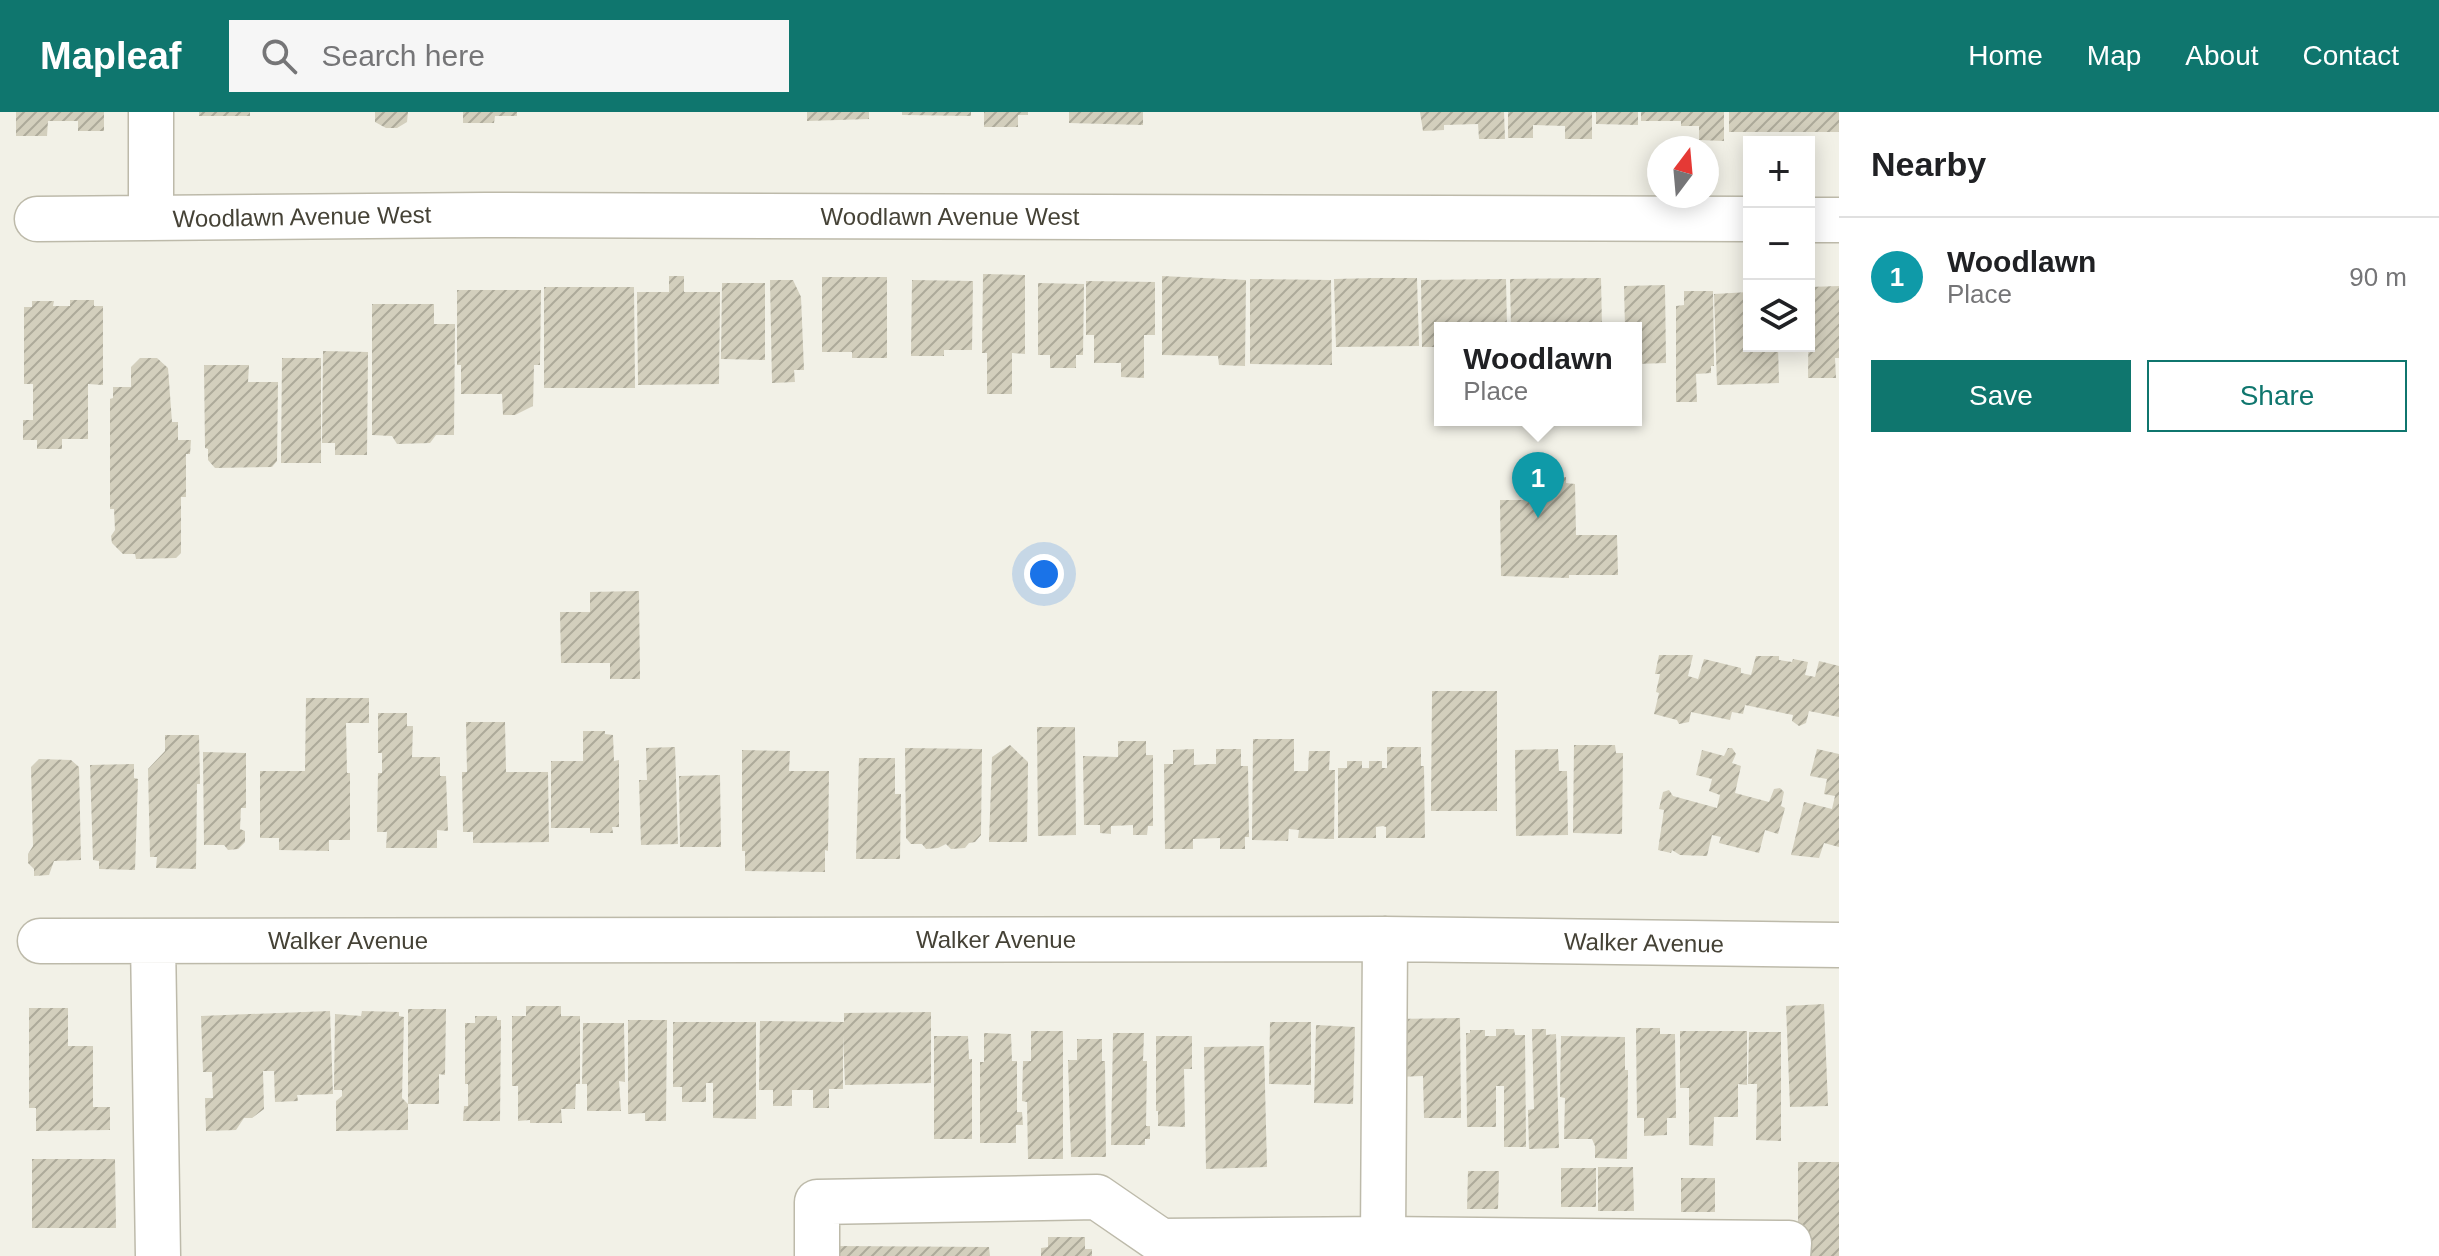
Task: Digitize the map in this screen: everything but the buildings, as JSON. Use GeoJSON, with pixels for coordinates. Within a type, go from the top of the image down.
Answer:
{"type":"FeatureCollection","features":[{"type":"Feature","properties":{"kind":"street","name":"Woodlawn Avenue West"},"geometry":{"type":"LineString","coordinates":[[151,112],[151,218]]}},
{"type":"Feature","properties":{"kind":"street","name":"Woodlawn Avenue West"},"geometry":{"type":"LineString","coordinates":[[37,219],[501,215],[1743,219]]}},
{"type":"Feature","properties":{"kind":"street"},"geometry":{"type":"LineString","coordinates":[[1815,220],[1839,220]]}},
{"type":"Feature","properties":{"kind":"street"},"geometry":{"type":"LineString","coordinates":[[1383,1239],[1385,939]]}},
{"type":"Feature","properties":{"kind":"street","name":"Walker Avenue"},"geometry":{"type":"LineString","coordinates":[[40,941],[1385,939],[1839,945]]}},
{"type":"Feature","properties":{"kind":"street"},"geometry":{"type":"LineString","coordinates":[[153,941],[158,1256]]}},
{"type":"Feature","properties":{"kind":"street"},"geometry":{"type":"LineString","coordinates":[[817,1256],[817,1202],[1097,1197],[1161,1241],[1383,1239],[1789,1243],[1788,1256]]}},
{"type":"Feature","properties":{"kind":"place","name":"Woodlawn"},"geometry":{"type":"Point","coordinates":[1538,518]}}]}
